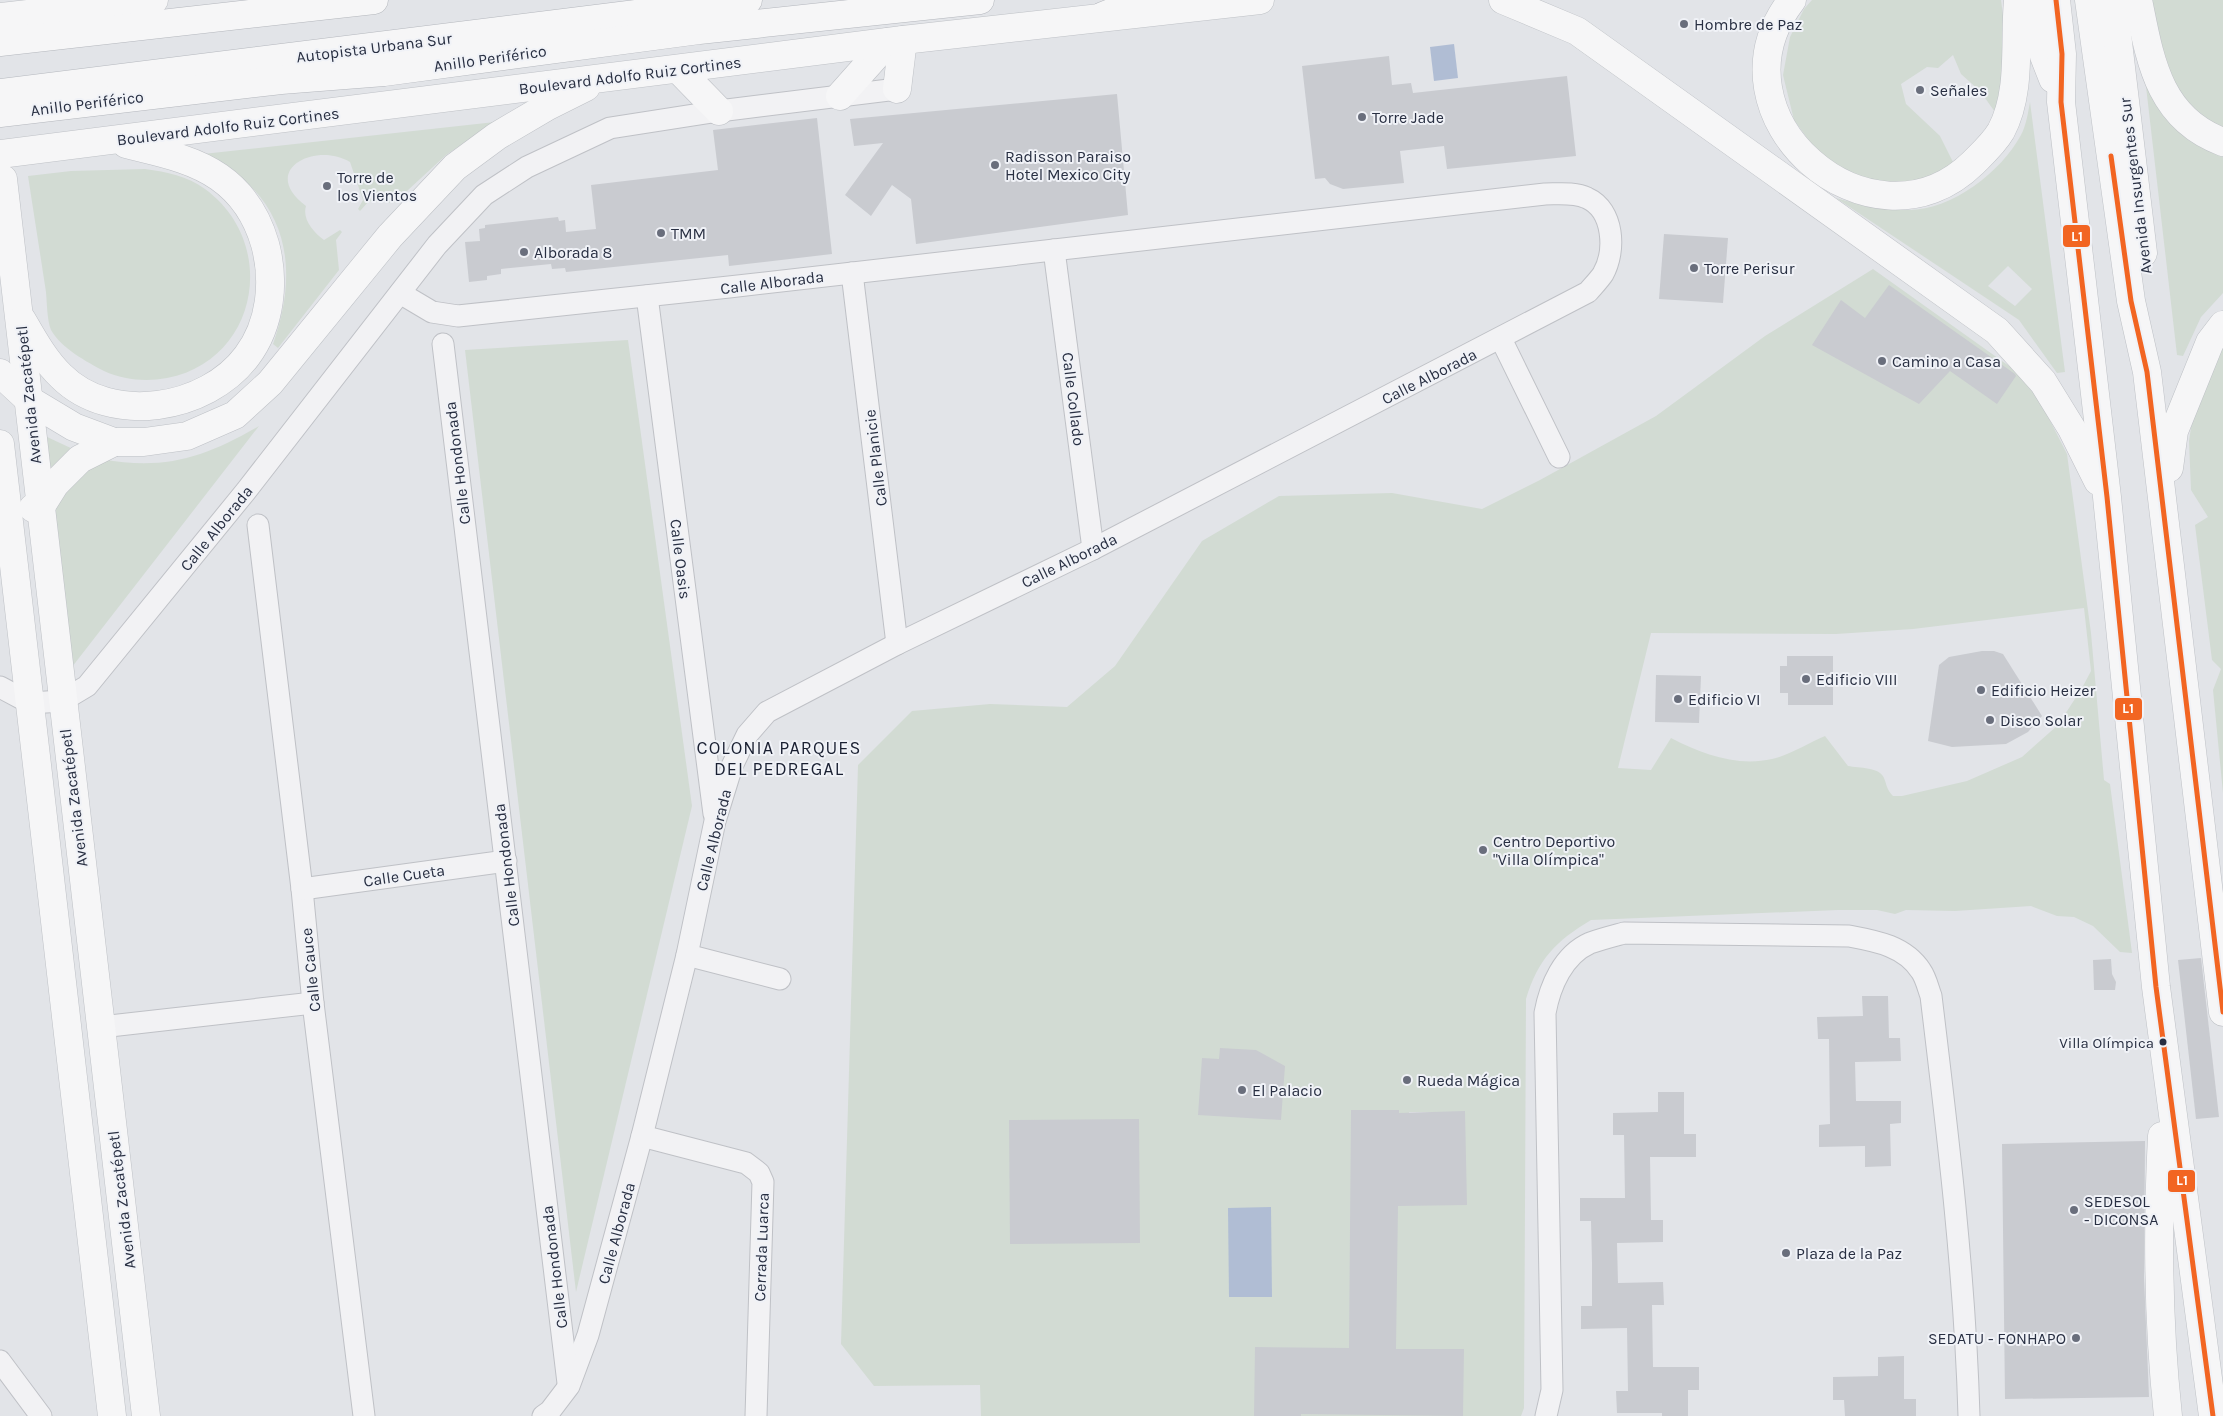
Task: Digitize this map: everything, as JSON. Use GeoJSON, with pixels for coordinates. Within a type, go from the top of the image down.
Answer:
{"type":"FeatureCollection","features":[{"type":"Feature","properties":{"kind":"main road"},"geometry":{"type":"LineString","coordinates":[[0,18],[124,1],[154,0]]}},
{"type":"Feature","properties":{"kind":"main road"},"geometry":{"type":"LineString","coordinates":[[0,42],[374,0]]}},
{"type":"Feature","properties":{"kind":"main road","name":"Autopista Urbana Sur"},"geometry":{"type":"LineString","coordinates":[[0,74],[621,0]]}},
{"type":"Feature","properties":{"kind":"main road","name":"Autopista Urbana Sur"},"geometry":{"type":"LineString","coordinates":[[0,93],[748,0]]}},
{"type":"Feature","properties":{"kind":"main road","name":"Anillo Periférico"},"geometry":{"type":"LineString","coordinates":[[0,113],[281,80],[384,72],[699,30],[980,0]]}},
{"type":"Feature","properties":{"kind":"main road"},"geometry":{"type":"LineString","coordinates":[[1103,16],[1143,0]]}},
{"type":"Feature","properties":{"kind":"main road","name":"Boulevard Adolfo Ruiz Cortines"},"geometry":{"type":"LineString","coordinates":[[1,166],[115,141],[896,41],[1103,16],[1260,0]]}},
{"type":"Feature","properties":{"kind":"main road"},"geometry":{"type":"LineString","coordinates":[[1503,0],[1577,31],[1997,331],[2043,382],[2072,429],[2107,497]]}},
{"type":"Feature","properties":{"kind":"main road"},"geometry":{"type":"LineString","coordinates":[[1792,0],[1775,24],[1767,55],[1770,97],[1778,123],[1800,154],[1826,175],[1858,189],[1890,195],[1927,189],[1956,177],[1982,154],[2001,130],[2015,75],[2018,0]]}},
{"type":"Feature","properties":{"kind":"main road"},"geometry":{"type":"LineString","coordinates":[[2034,0],[2044,56],[2061,102]]}},
{"type":"Feature","properties":{"kind":"main road"},"geometry":{"type":"LineString","coordinates":[[2056,0],[2062,54],[2061,102],[2107,497],[2120,647],[2165,1062],[2213,1416]]}},
{"type":"Feature","properties":{"kind":"main road","name":"Avenida Insurgentes Sur"},"geometry":{"type":"LineString","coordinates":[[2089,0],[2131,301],[2147,372],[2223,1012]]}},
{"type":"Feature","properties":{"kind":"main road","name":"Avenida Insurgentes Sur"},"geometry":{"type":"LineString","coordinates":[[2113,0],[2149,300],[2147,372]]}},
{"type":"Feature","properties":{"kind":"main road"},"geometry":{"type":"LineString","coordinates":[[2138,0],[2151,60],[2163,91],[2174,108],[2189,122],[2223,142]]}},
{"type":"Feature","properties":{"kind":"main road"},"geometry":{"type":"LineString","coordinates":[[896,41],[897,90]]}},
{"type":"Feature","properties":{"kind":"main road"},"geometry":{"type":"LineString","coordinates":[[840,96],[896,41]]}},
{"type":"Feature","properties":{"kind":"main road"},"geometry":{"type":"LineString","coordinates":[[678,69],[719,111]]}},
{"type":"Feature","properties":{"kind":"main road"},"geometry":{"type":"LineString","coordinates":[[0,373],[29,400],[74,427],[114,442],[144,442],[187,436],[235,415],[270,383],[390,236],[455,167],[517,124],[548,106],[605,78]]}},
{"type":"Feature","properties":{"kind":"main road"},"geometry":{"type":"LineString","coordinates":[[19,314],[35,342],[60,376],[96,398],[128,406],[154,406],[191,396],[228,375],[247,356],[254,344],[267,311],[271,275],[263,236],[248,204],[229,184],[204,168],[115,141]]}},
{"type":"Feature","properties":{"kind":"main road","name":"Avenida Zacatépetl"},"geometry":{"type":"LineString","coordinates":[[1,166],[146,1416]]}},
{"type":"Feature","properties":{"kind":"main road"},"geometry":{"type":"LineString","coordinates":[[2164,507],[2174,431],[2210,342],[2223,326]]}},
{"type":"Feature","properties":{"kind":"main road"},"geometry":{"type":"LineString","coordinates":[[8,511],[40,508],[55,484],[80,459],[114,442]]}},
{"type":"Feature","properties":{"kind":"main road","name":"Avenida Zacatépetl"},"geometry":{"type":"LineString","coordinates":[[0,444],[112,1416]]}},
{"type":"Feature","properties":{"kind":"main road"},"geometry":{"type":"LineString","coordinates":[[2165,1062],[2159,1192],[2159,1265],[2160,1330],[2168,1416]]}},
{"type":"Feature","properties":{"kind":"street","name":"Calle Alborada"},"geometry":{"type":"LineString","coordinates":[[30,703],[62,701],[87,686],[246,491],[437,245],[484,195],[527,167],[610,128],[719,111],[897,90]]}},
{"type":"Feature","properties":{"kind":"street","name":"Calle Alborada"},"geometry":{"type":"LineString","coordinates":[[400,293],[432,312],[458,316],[1545,194],[1566,193],[1587,198],[1602,209],[1610,227],[1610,247],[1604,273],[1588,292],[1501,339],[1093,549],[897,644],[766,712],[747,734],[732,766],[715,821],[687,955],[642,1136],[588,1335],[569,1386],[550,1411],[543,1416]]}},
{"type":"Feature","properties":{"kind":"street","name":"Calle Collado"},"geometry":{"type":"LineString","coordinates":[[1054,250],[1093,549]]}},
{"type":"Feature","properties":{"kind":"street","name":"Calle Planicie"},"geometry":{"type":"LineString","coordinates":[[852,273],[897,644]]}},
{"type":"Feature","properties":{"kind":"street","name":"Calle Oasis"},"geometry":{"type":"LineString","coordinates":[[647,296],[715,821]]}},
{"type":"Feature","properties":{"kind":"street"},"geometry":{"type":"LineString","coordinates":[[1501,339],[1559,456]]}},
{"type":"Feature","properties":{"kind":"street","name":"Calle Hondonada"},"geometry":{"type":"LineString","coordinates":[[443,344],[569,1386]]}},
{"type":"Feature","properties":{"kind":"street","name":"Calle Cauce"},"geometry":{"type":"LineString","coordinates":[[258,525],[302,889],[313,1003],[364,1416]]}},
{"type":"Feature","properties":{"kind":"street"},"geometry":{"type":"LineString","coordinates":[[0,687],[30,703]]}},
{"type":"Feature","properties":{"kind":"street","name":"Calle Cueta"},"geometry":{"type":"LineString","coordinates":[[302,889],[506,861]]}},
{"type":"Feature","properties":{"kind":"street"},"geometry":{"type":"LineString","coordinates":[[1546,1416],[1552,1390],[1545,1013],[1549,992],[1564,964],[1589,944],[1624,933],[1849,936],[1879,941],[1904,953],[1921,971],[1932,996],[1951,1167],[1968,1368],[1969,1416]]}},
{"type":"Feature","properties":{"kind":"street"},"geometry":{"type":"LineString","coordinates":[[687,955],[780,979]]}},
{"type":"Feature","properties":{"kind":"street"},"geometry":{"type":"LineString","coordinates":[[101,1027],[313,1003]]}},
{"type":"Feature","properties":{"kind":"street","name":"Cerrada Luarca"},"geometry":{"type":"LineString","coordinates":[[642,1136],[746,1163],[759,1173],[763,1182],[756,1416]]}},
{"type":"Feature","properties":{"kind":"street"},"geometry":{"type":"LineString","coordinates":[[0,1361],[41,1416]]}},
{"type":"Feature","properties":{"kind":"shaded area"},"geometry":{"type":"Polygon","coordinates":[[[1812,0],[2001,0],[2006,39],[2000,119],[1980,91],[1961,74],[1953,55],[1938,68],[1927,67],[1901,84],[1906,104],[1940,136],[1955,166],[1941,176],[1898,185],[1853,176],[1821,157],[1794,120],[1783,75],[1790,37],[1804,9],[1812,0]]]}},
{"type":"Feature","properties":{"kind":"shaded area"},"geometry":{"type":"Polygon","coordinates":[[[2150,0],[2223,0],[2223,131],[2214,128],[2166,82],[2150,0]]]}},
{"type":"Feature","properties":{"kind":"shaded area"},"geometry":{"type":"Polygon","coordinates":[[[2144,69],[2188,132],[2210,151],[2223,157],[2223,293],[2201,317],[2183,356],[2177,355],[2144,69]]]}},
{"type":"Feature","properties":{"kind":"shaded area"},"geometry":{"type":"Polygon","coordinates":[[[2030,102],[2065,372],[2057,373],[2019,320],[1836,198],[1889,209],[1924,209],[1941,204],[1973,187],[2001,162],[2023,131],[2030,102]],[[2008,266],[1988,286],[2015,306],[2032,289],[2008,266]]]}},
{"type":"Feature","properties":{"kind":"shaded area"},"geometry":{"type":"Polygon","coordinates":[[[495,122],[446,155],[394,203],[369,201],[360,211],[358,209],[363,200],[350,162],[336,156],[322,155],[308,157],[297,163],[290,171],[288,181],[293,193],[306,206],[305,211],[309,225],[324,240],[340,230],[342,232],[336,240],[339,270],[278,348],[273,344],[282,314],[286,285],[285,258],[280,233],[269,209],[253,188],[231,170],[203,154],[495,122]]]}},
{"type":"Feature","properties":{"kind":"shaded area"},"geometry":{"type":"Polygon","coordinates":[[[145,169],[176,175],[205,189],[228,212],[243,239],[250,268],[248,297],[239,325],[222,348],[198,367],[167,378],[151,380],[127,378],[104,371],[82,359],[55,337],[51,330],[48,316],[28,176],[71,171],[145,169]]]}},
{"type":"Feature","properties":{"kind":"shaded area","name":"Centro Deportivo \"Villa Olímpica\""},"geometry":{"type":"Polygon","coordinates":[[[1873,269],[2030,381],[2067,454],[2091,633],[2104,780],[2110,784],[2132,953],[2120,952],[2093,926],[2074,917],[2057,916],[2031,906],[1955,911],[1906,910],[1895,914],[1877,910],[1838,910],[1591,920],[1568,936],[1550,952],[1543,962],[1536,973],[1526,999],[1524,1408],[1521,1416],[981,1416],[980,1385],[874,1386],[841,1344],[858,765],[912,711],[990,704],[1067,707],[1115,666],[1202,541],[1279,496],[1392,493],[1482,509],[1540,480],[1656,416],[1765,336],[1873,269]],[[2084,608],[1913,629],[1836,634],[1651,633],[1618,768],[1651,770],[1671,738],[1720,758],[1759,761],[1779,757],[1825,736],[1848,766],[1874,770],[1882,774],[1888,790],[1893,796],[1902,796],[1967,781],[2022,757],[2058,725],[2091,671],[2084,608]],[[1409,1112],[1410,1206],[1465,1112],[1409,1112]]]}},
{"type":"Feature","properties":{"kind":"shaded area"},"geometry":{"type":"Polygon","coordinates":[[[628,340],[692,806],[576,1292],[465,350],[628,340]]]}},
{"type":"Feature","properties":{"kind":"shaded area"},"geometry":{"type":"Polygon","coordinates":[[[2223,341],[2223,793],[2213,690],[2221,669],[2212,660],[2195,525],[2208,517],[2191,490],[2189,441],[2195,401],[2223,341]]]}},
{"type":"Feature","properties":{"kind":"shaded area"},"geometry":{"type":"Polygon","coordinates":[[[259,426],[72,667],[53,506],[84,471],[102,459],[145,463],[184,459],[221,446],[259,426]]]}},
{"type":"Feature","properties":{"kind":"shaded area"},"geometry":{"type":"Polygon","coordinates":[[[45,436],[75,450],[49,475],[45,436]]]}},
{"type":"Feature","properties":{"kind":"water"},"geometry":{"type":"Polygon","coordinates":[[[1454,44],[1458,78],[1434,81],[1430,47],[1454,44]]]}},
{"type":"Feature","properties":{"kind":"water"},"geometry":{"type":"Polygon","coordinates":[[[1271,1207],[1272,1297],[1229,1297],[1228,1208],[1271,1207]]]}},
{"type":"Feature","properties":{"kind":"building"},"geometry":{"type":"Polygon","coordinates":[[[1389,56],[1392,85],[1411,83],[1413,93],[1567,76],[1576,156],[1447,169],[1444,146],[1400,151],[1404,183],[1343,189],[1330,184],[1325,178],[1315,179],[1302,66],[1389,56]]]}},
{"type":"Feature","properties":{"kind":"building","name":"Radisson Paraiso Hotel Mexico City"},"geometry":{"type":"Polygon","coordinates":[[[1117,94],[1128,215],[916,244],[911,199],[892,185],[871,216],[845,195],[883,143],[854,146],[850,119],[1117,94]]]}},
{"type":"Feature","properties":{"kind":"building"},"geometry":{"type":"Polygon","coordinates":[[[817,118],[832,254],[729,266],[728,255],[566,272],[565,268],[552,269],[551,264],[501,269],[501,274],[487,276],[487,280],[469,282],[465,242],[480,241],[479,229],[485,228],[485,225],[558,217],[559,221],[565,220],[566,232],[596,229],[591,185],[718,170],[713,130],[817,118]]]}},
{"type":"Feature","properties":{"kind":"building","name":"Torre Perisur"},"geometry":{"type":"Polygon","coordinates":[[[1664,234],[1728,238],[1723,303],[1659,299],[1664,234]]]}},
{"type":"Feature","properties":{"kind":"building"},"geometry":{"type":"Polygon","coordinates":[[[1889,285],[2015,374],[2016,376],[1997,404],[1950,371],[1919,404],[1812,345],[1841,300],[1865,318],[1889,285]]]}},
{"type":"Feature","properties":{"kind":"building","name":"Edificio Heizer"},"geometry":{"type":"Polygon","coordinates":[[[1982,651],[1994,651],[2003,654],[2042,716],[2028,732],[2006,744],[1952,747],[1928,741],[1939,665],[1949,657],[1982,651]]]}},
{"type":"Feature","properties":{"kind":"building","name":"Edificio VIII"},"geometry":{"type":"Polygon","coordinates":[[[1787,656],[1833,656],[1833,705],[1788,705],[1788,693],[1780,693],[1780,666],[1787,666],[1787,656]]]}},
{"type":"Feature","properties":{"kind":"building","name":"Edificio VI"},"geometry":{"type":"Polygon","coordinates":[[[1656,675],[1701,676],[1699,723],[1655,722],[1656,675]]]}},
{"type":"Feature","properties":{"kind":"building"},"geometry":{"type":"Polygon","coordinates":[[[2201,958],[2219,1117],[2196,1119],[2178,960],[2201,958]]]}},
{"type":"Feature","properties":{"kind":"building"},"geometry":{"type":"Polygon","coordinates":[[[2111,959],[2112,974],[2116,982],[2115,990],[2094,990],[2093,960],[2111,959]]]}},
{"type":"Feature","properties":{"kind":"building"},"geometry":{"type":"Polygon","coordinates":[[[1862,996],[1888,996],[1889,1038],[1900,1038],[1901,1061],[1855,1062],[1856,1101],[1901,1101],[1901,1123],[1890,1124],[1891,1166],[1865,1167],[1865,1146],[1819,1147],[1819,1125],[1830,1124],[1829,1039],[1818,1039],[1817,1017],[1863,1016],[1862,996]]]}},
{"type":"Feature","properties":{"kind":"building","name":"El Palacio"},"geometry":{"type":"Polygon","coordinates":[[[1220,1048],[1256,1050],[1285,1066],[1281,1120],[1198,1115],[1202,1058],[1219,1059],[1220,1048]]]}},
{"type":"Feature","properties":{"kind":"building"},"geometry":{"type":"Polygon","coordinates":[[[1658,1092],[1684,1092],[1684,1134],[1696,1134],[1696,1157],[1650,1157],[1651,1220],[1663,1220],[1663,1242],[1617,1243],[1618,1283],[1663,1282],[1664,1305],[1652,1305],[1653,1367],[1699,1367],[1699,1390],[1688,1390],[1688,1416],[1662,1416],[1662,1413],[1617,1413],[1616,1391],[1628,1391],[1627,1328],[1581,1329],[1581,1306],[1592,1306],[1592,1263],[1591,1221],[1580,1221],[1580,1198],[1625,1198],[1624,1135],[1613,1135],[1613,1113],[1658,1112],[1658,1092]]]}},
{"type":"Feature","properties":{"kind":"building"},"geometry":{"type":"Polygon","coordinates":[[[1351,1110],[1399,1110],[1399,1113],[1465,1111],[1467,1205],[1398,1206],[1396,1349],[1464,1349],[1463,1416],[1301,1414],[1301,1416],[1254,1416],[1255,1347],[1349,1348],[1351,1110]]]}},
{"type":"Feature","properties":{"kind":"building"},"geometry":{"type":"Polygon","coordinates":[[[1139,1119],[1140,1243],[1010,1244],[1009,1120],[1139,1119]]]}},
{"type":"Feature","properties":{"kind":"building"},"geometry":{"type":"Polygon","coordinates":[[[2145,1141],[2144,1277],[2149,1397],[2005,1399],[2002,1144],[2145,1141]]]}},
{"type":"Feature","properties":{"kind":"building"},"geometry":{"type":"Polygon","coordinates":[[[1904,1356],[1904,1399],[1916,1399],[1916,1416],[1845,1416],[1844,1400],[1833,1400],[1833,1377],[1878,1376],[1878,1357],[1904,1356]]]}},
{"type":"Feature","properties":{"kind":"transit line","name":"L1"},"geometry":{"type":"LineString","coordinates":[[2056,0],[2062,54],[2061,102],[2107,497],[2156,987],[2213,1416]]}},
{"type":"Feature","properties":{"kind":"transit line","name":"L1"},"geometry":{"type":"LineString","coordinates":[[2111,156],[2131,301],[2147,372],[2223,1012]]}},
{"type":"Feature","properties":{"kind":"place","name":"Hombre de Paz"},"geometry":{"type":"Point","coordinates":[1684,24]}},
{"type":"Feature","properties":{"kind":"place","name":"Señales"},"geometry":{"type":"Point","coordinates":[1920,90]}},
{"type":"Feature","properties":{"kind":"place","name":"Torre Jade"},"geometry":{"type":"Point","coordinates":[1362,117]}},
{"type":"Feature","properties":{"kind":"place","name":"Radisson Paraiso Hotel Mexico City"},"geometry":{"type":"Point","coordinates":[995,165]}},
{"type":"Feature","properties":{"kind":"place","name":"Torre de los Vientos"},"geometry":{"type":"Point","coordinates":[327,186]}},
{"type":"Feature","properties":{"kind":"place","name":"TMM"},"geometry":{"type":"Point","coordinates":[661,233]}},
{"type":"Feature","properties":{"kind":"place","name":"Alborada 8"},"geometry":{"type":"Point","coordinates":[524,252]}},
{"type":"Feature","properties":{"kind":"place","name":"Torre Perisur"},"geometry":{"type":"Point","coordinates":[1694,268]}},
{"type":"Feature","properties":{"kind":"place","name":"Camino a Casa"},"geometry":{"type":"Point","coordinates":[1882,361]}},
{"type":"Feature","properties":{"kind":"place","name":"Edificio VIII"},"geometry":{"type":"Point","coordinates":[1806,679]}},
{"type":"Feature","properties":{"kind":"place","name":"Edificio Heizer"},"geometry":{"type":"Point","coordinates":[1981,690]}},
{"type":"Feature","properties":{"kind":"place","name":"Edificio VI"},"geometry":{"type":"Point","coordinates":[1678,699]}},
{"type":"Feature","properties":{"kind":"place","name":"Disco Solar"},"geometry":{"type":"Point","coordinates":[1990,720]}},
{"type":"Feature","properties":{"kind":"place","name":"Centro Deportivo \"Villa Olímpica\""},"geometry":{"type":"Point","coordinates":[1483,850]}},
{"type":"Feature","properties":{"kind":"place","name":"Villa Olímpica"},"geometry":{"type":"Point","coordinates":[2163,1042]}},
{"type":"Feature","properties":{"kind":"place","name":"Rueda Mágica"},"geometry":{"type":"Point","coordinates":[1407,1080]}},
{"type":"Feature","properties":{"kind":"place","name":"El Palacio"},"geometry":{"type":"Point","coordinates":[1242,1090]}},
{"type":"Feature","properties":{"kind":"place","name":"SEDESOL - DICONSA"},"geometry":{"type":"Point","coordinates":[2074,1210]}},
{"type":"Feature","properties":{"kind":"place","name":"Plaza de la Paz"},"geometry":{"type":"Point","coordinates":[1786,1253]}},
{"type":"Feature","properties":{"kind":"place","name":"SEDATU - FONHAPO"},"geometry":{"type":"Point","coordinates":[2076,1338]}},
{"type":"Feature","properties":{"kind":"district","name":"COLONIA PARQUES DEL PEDREGAL"},"geometry":{"type":"Point","coordinates":[779,758]}}]}
